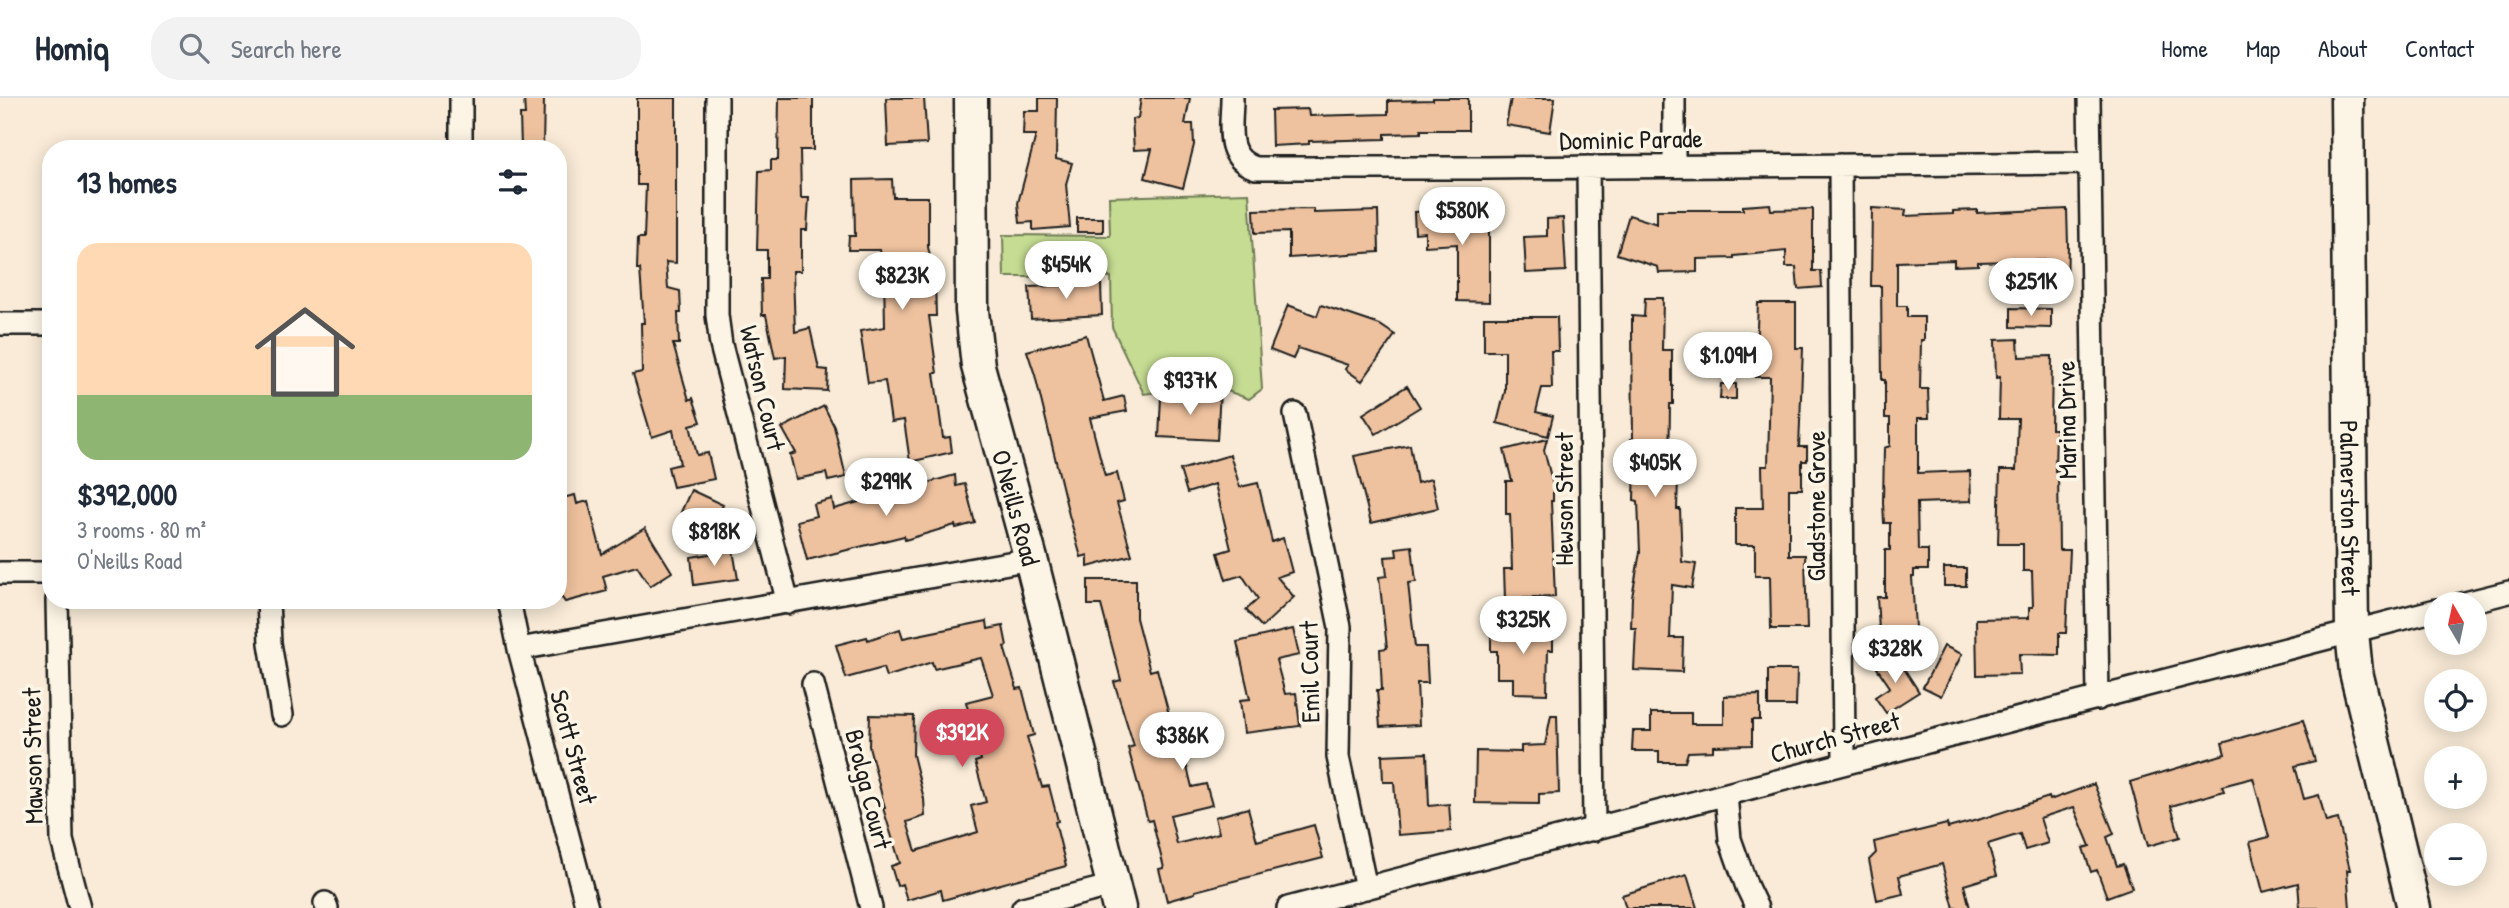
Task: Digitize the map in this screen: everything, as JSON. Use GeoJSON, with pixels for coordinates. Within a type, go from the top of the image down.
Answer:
{"type":"FeatureCollection","features":[{"type":"Feature","properties":{"kind":"street"},"geometry":{"type":"LineString","coordinates":[[461,98],[461,140]]}},
{"type":"Feature","properties":{"kind":"street","name":"Watson Court"},"geometry":{"type":"LineString","coordinates":[[717,98],[717,316],[721,345],[788,603]]}},
{"type":"Feature","properties":{"kind":"street","name":"O'Neills Road"},"geometry":{"type":"LineString","coordinates":[[971,98],[972,311],[978,366],[1031,559],[1117,896]]}},
{"type":"Feature","properties":{"kind":"street","name":"Dominic Parade"},"geometry":{"type":"LineString","coordinates":[[1232,98],[1234,154],[1243,164],[1256,168],[2090,163]]}},
{"type":"Feature","properties":{"kind":"street"},"geometry":{"type":"LineString","coordinates":[[1674,98],[1674,165]]}},
{"type":"Feature","properties":{"kind":"street","name":"Marina Drive"},"geometry":{"type":"LineString","coordinates":[[2089,98],[2098,699]]}},
{"type":"Feature","properties":{"kind":"street","name":"Palmerston Street"},"geometry":{"type":"LineString","coordinates":[[2347,98],[2351,632],[2356,671],[2414,908]]}},
{"type":"Feature","properties":{"kind":"street","name":"Gladstone Grove"},"geometry":{"type":"LineString","coordinates":[[1840,165],[1844,763]]}},
{"type":"Feature","properties":{"kind":"street","name":"Hewson Street"},"geometry":{"type":"LineString","coordinates":[[1588,167],[1594,830]]}},
{"type":"Feature","properties":{"kind":"street"},"geometry":{"type":"LineString","coordinates":[[0,324],[42,324]]}},
{"type":"Feature","properties":{"kind":"street","name":"Emil Court"},"geometry":{"type":"LineString","coordinates":[[1295,414],[1340,627],[1338,757],[1366,888]]}},
{"type":"Feature","properties":{"kind":"street"},"geometry":{"type":"LineString","coordinates":[[519,649],[1031,559]]}},
{"type":"Feature","properties":{"kind":"street"},"geometry":{"type":"LineString","coordinates":[[0,573],[42,573]]}},
{"type":"Feature","properties":{"kind":"street"},"geometry":{"type":"LineString","coordinates":[[2487,598],[2509,592]]}},
{"type":"Feature","properties":{"kind":"street","name":"Mawson Street"},"geometry":{"type":"LineString","coordinates":[[57,609],[62,840],[80,908]]}},
{"type":"Feature","properties":{"kind":"street"},"geometry":{"type":"LineString","coordinates":[[268,609],[270,643],[282,715]]}},
{"type":"Feature","properties":{"kind":"street","name":"Scott Street"},"geometry":{"type":"LineString","coordinates":[[511,609],[587,908]]}},
{"type":"Feature","properties":{"kind":"street","name":"Church Street"},"geometry":{"type":"LineString","coordinates":[[1288,908],[2424,613]]}},
{"type":"Feature","properties":{"kind":"street","name":"Brolga Court"},"geometry":{"type":"LineString","coordinates":[[813,684],[871,908]]}},
{"type":"Feature","properties":{"kind":"street"},"geometry":{"type":"LineString","coordinates":[[1726,795],[1730,839],[1746,887],[1757,908]]}},
{"type":"Feature","properties":{"kind":"street"},"geometry":{"type":"LineString","coordinates":[[1023,908],[1117,896]]}},
{"type":"Feature","properties":{"kind":"green space"},"geometry":{"type":"Polygon","coordinates":[[[1249,193],[1262,389],[1249,399],[1209,384],[1144,394],[1112,327],[1111,277],[1004,277],[1003,235],[1110,236],[1109,197],[1249,193]]]}},
{"type":"Feature","properties":{"kind":"building"},"geometry":{"type":"Polygon","coordinates":[[[524,98],[544,98],[543,140],[521,140],[520,115],[525,115],[524,98]]]}},
{"type":"Feature","properties":{"kind":"building"},"geometry":{"type":"Polygon","coordinates":[[[637,98],[676,98],[676,263],[666,262],[668,288],[680,291],[679,344],[673,344],[689,400],[693,398],[701,422],[690,425],[697,455],[708,453],[714,479],[673,487],[668,467],[680,464],[673,430],[652,437],[633,374],[642,372],[641,323],[644,323],[640,269],[637,269],[638,238],[644,238],[646,185],[637,185],[637,98]]]}},
{"type":"Feature","properties":{"kind":"building"},"geometry":{"type":"Polygon","coordinates":[[[779,98],[813,98],[813,150],[800,150],[801,198],[809,198],[807,230],[801,230],[801,271],[793,271],[795,332],[810,328],[819,369],[828,370],[827,391],[785,389],[786,356],[775,358],[766,315],[762,315],[761,279],[767,279],[767,250],[757,250],[759,171],[771,170],[771,160],[778,160],[779,98]]]}},
{"type":"Feature","properties":{"kind":"building"},"geometry":{"type":"Polygon","coordinates":[[[886,98],[924,98],[927,144],[888,146],[886,98]]]}},
{"type":"Feature","properties":{"kind":"building"},"geometry":{"type":"Polygon","coordinates":[[[1039,98],[1057,98],[1056,159],[1072,163],[1066,184],[1070,227],[1033,230],[1033,222],[1020,223],[1018,203],[1036,135],[1023,135],[1024,111],[1039,111],[1039,98]]]}},
{"type":"Feature","properties":{"kind":"building"},"geometry":{"type":"Polygon","coordinates":[[[1141,98],[1190,98],[1185,124],[1193,124],[1194,145],[1183,188],[1145,178],[1152,149],[1134,150],[1132,119],[1138,118],[1141,98]]]}},
{"type":"Feature","properties":{"kind":"building"},"geometry":{"type":"Polygon","coordinates":[[[1468,98],[1468,130],[1421,130],[1421,133],[1385,134],[1385,139],[1309,141],[1309,144],[1272,146],[1271,110],[1308,109],[1309,116],[1388,114],[1388,101],[1468,98]]]}},
{"type":"Feature","properties":{"kind":"building"},"geometry":{"type":"Polygon","coordinates":[[[1511,98],[1555,98],[1550,132],[1506,125],[1511,98]]]}},
{"type":"Feature","properties":{"kind":"building"},"geometry":{"type":"Polygon","coordinates":[[[892,179],[893,197],[928,197],[928,247],[935,280],[936,316],[929,316],[937,373],[934,373],[943,438],[950,437],[952,452],[910,462],[904,420],[891,422],[885,381],[868,383],[860,331],[885,327],[884,272],[880,250],[848,250],[849,236],[855,236],[854,180],[892,179]]]}},
{"type":"Feature","properties":{"kind":"building"},"geometry":{"type":"Polygon","coordinates":[[[1770,204],[1771,210],[1813,209],[1813,271],[1821,271],[1822,287],[1798,289],[1796,267],[1786,267],[1786,251],[1734,258],[1697,259],[1697,272],[1659,273],[1658,267],[1617,254],[1629,215],[1657,224],[1657,210],[1743,210],[1743,206],[1770,204]]]}},
{"type":"Feature","properties":{"kind":"building"},"geometry":{"type":"Polygon","coordinates":[[[1872,208],[1906,210],[1905,216],[1953,214],[1953,211],[1977,210],[1977,213],[2067,209],[2067,289],[2050,289],[2051,260],[1978,262],[1978,265],[1954,266],[1954,260],[1897,262],[1897,306],[1907,306],[1907,317],[1924,317],[1920,389],[1928,389],[1929,418],[1918,418],[1918,473],[1970,471],[1971,501],[1917,503],[1918,550],[1928,550],[1928,570],[1914,570],[1912,577],[1915,628],[1879,630],[1877,597],[1885,597],[1885,550],[1890,550],[1890,523],[1884,523],[1883,502],[1884,448],[1890,446],[1890,418],[1885,418],[1885,380],[1882,380],[1881,286],[1871,286],[1872,208]]]}},
{"type":"Feature","properties":{"kind":"building"},"geometry":{"type":"Polygon","coordinates":[[[1314,209],[1314,213],[1378,211],[1379,252],[1289,258],[1289,232],[1255,233],[1254,210],[1314,209]]]}},
{"type":"Feature","properties":{"kind":"building"},"geometry":{"type":"Polygon","coordinates":[[[1489,211],[1489,302],[1457,301],[1457,244],[1425,246],[1425,232],[1415,233],[1414,212],[1489,211]]]}},
{"type":"Feature","properties":{"kind":"building"},"geometry":{"type":"Polygon","coordinates":[[[1077,218],[1103,218],[1103,232],[1077,232],[1077,218]]]}},
{"type":"Feature","properties":{"kind":"building"},"geometry":{"type":"Polygon","coordinates":[[[1563,218],[1566,271],[1526,273],[1524,237],[1547,236],[1547,219],[1563,218]]]}},
{"type":"Feature","properties":{"kind":"building"},"geometry":{"type":"Polygon","coordinates":[[[1101,284],[1102,315],[1031,319],[1029,287],[1101,284]]]}},
{"type":"Feature","properties":{"kind":"building"},"geometry":{"type":"Polygon","coordinates":[[[1645,298],[1663,298],[1662,350],[1672,350],[1673,404],[1670,404],[1669,479],[1678,479],[1677,509],[1680,509],[1682,562],[1696,564],[1692,588],[1672,585],[1670,638],[1683,638],[1682,672],[1634,670],[1636,628],[1631,628],[1632,597],[1640,552],[1638,501],[1634,500],[1635,463],[1631,463],[1632,316],[1644,317],[1645,298]]]}},
{"type":"Feature","properties":{"kind":"building"},"geometry":{"type":"Polygon","coordinates":[[[1758,303],[1796,303],[1796,348],[1803,348],[1799,447],[1807,447],[1807,461],[1802,461],[1802,489],[1789,489],[1789,555],[1805,555],[1807,629],[1771,629],[1770,576],[1755,576],[1755,545],[1735,545],[1735,508],[1763,508],[1762,466],[1768,466],[1770,377],[1755,377],[1758,303]]]}},
{"type":"Feature","properties":{"kind":"building"},"geometry":{"type":"Polygon","coordinates":[[[1288,305],[1317,316],[1321,305],[1380,325],[1395,335],[1362,381],[1345,369],[1348,365],[1298,348],[1293,359],[1270,350],[1288,305]]]}},
{"type":"Feature","properties":{"kind":"building"},"geometry":{"type":"Polygon","coordinates":[[[2011,308],[2051,309],[2051,328],[2011,327],[2011,308]]]}},
{"type":"Feature","properties":{"kind":"building"},"geometry":{"type":"Polygon","coordinates":[[[1484,317],[1557,317],[1558,351],[1551,351],[1552,388],[1542,388],[1536,412],[1553,416],[1548,436],[1497,423],[1505,391],[1505,351],[1484,351],[1484,317]]]}},
{"type":"Feature","properties":{"kind":"building"},"geometry":{"type":"Polygon","coordinates":[[[1086,335],[1104,401],[1124,396],[1127,411],[1090,418],[1105,476],[1117,473],[1124,501],[1117,503],[1132,555],[1088,567],[1088,555],[1081,557],[1069,515],[1027,351],[1086,335]]]}},
{"type":"Feature","properties":{"kind":"building"},"geometry":{"type":"Polygon","coordinates":[[[2018,339],[2019,357],[2052,356],[2051,429],[2056,429],[2059,550],[2070,550],[2066,633],[2059,633],[2059,655],[2019,654],[2020,674],[1977,675],[1976,619],[2029,618],[2029,607],[2033,607],[2032,571],[2023,571],[2023,544],[1998,544],[2000,470],[2016,470],[2018,419],[1999,419],[2000,377],[1996,378],[1995,340],[2018,339]]]}},
{"type":"Feature","properties":{"kind":"building"},"geometry":{"type":"Polygon","coordinates":[[[1721,384],[1736,384],[1736,399],[1720,399],[1721,384]]]}},
{"type":"Feature","properties":{"kind":"building"},"geometry":{"type":"Polygon","coordinates":[[[1407,386],[1420,407],[1376,434],[1363,414],[1407,386]]]}},
{"type":"Feature","properties":{"kind":"building"},"geometry":{"type":"Polygon","coordinates":[[[1200,391],[1220,392],[1217,440],[1159,437],[1161,397],[1199,398],[1200,391]]]}},
{"type":"Feature","properties":{"kind":"building"},"geometry":{"type":"Polygon","coordinates":[[[824,406],[834,426],[846,477],[828,481],[826,473],[796,479],[790,455],[796,453],[782,428],[824,406]]]}},
{"type":"Feature","properties":{"kind":"building"},"geometry":{"type":"Polygon","coordinates":[[[1547,439],[1544,450],[1553,485],[1551,501],[1555,597],[1505,599],[1504,569],[1512,569],[1510,514],[1506,514],[1506,481],[1512,481],[1504,450],[1547,439]]]}},
{"type":"Feature","properties":{"kind":"building"},"geometry":{"type":"Polygon","coordinates":[[[1410,445],[1417,483],[1431,479],[1438,508],[1371,523],[1354,456],[1410,445]]]}},
{"type":"Feature","properties":{"kind":"building"},"geometry":{"type":"Polygon","coordinates":[[[1230,455],[1240,487],[1258,483],[1272,542],[1283,538],[1292,572],[1277,577],[1294,597],[1262,627],[1246,610],[1258,599],[1242,575],[1226,580],[1218,553],[1231,549],[1215,484],[1187,493],[1180,470],[1230,455]]]}},
{"type":"Feature","properties":{"kind":"building"},"geometry":{"type":"Polygon","coordinates":[[[955,475],[956,486],[965,484],[975,523],[956,528],[955,525],[905,540],[904,536],[807,560],[797,521],[816,516],[813,504],[832,499],[834,509],[955,475]]]}},
{"type":"Feature","properties":{"kind":"building"},"geometry":{"type":"Polygon","coordinates":[[[691,490],[723,505],[713,528],[681,512],[691,490]]]}},
{"type":"Feature","properties":{"kind":"building"},"geometry":{"type":"Polygon","coordinates":[[[575,495],[577,504],[588,501],[602,554],[645,528],[672,572],[650,586],[637,566],[603,576],[607,591],[567,601],[567,497],[575,495]]]}},
{"type":"Feature","properties":{"kind":"building"},"geometry":{"type":"Polygon","coordinates":[[[1412,546],[1416,582],[1408,583],[1415,647],[1426,647],[1428,683],[1417,683],[1419,725],[1380,727],[1377,690],[1382,690],[1380,649],[1387,648],[1379,577],[1387,576],[1385,557],[1397,556],[1396,548],[1412,546]]]}},
{"type":"Feature","properties":{"kind":"building"},"geometry":{"type":"Polygon","coordinates":[[[733,550],[738,579],[694,585],[691,557],[733,550]]]}},
{"type":"Feature","properties":{"kind":"building"},"geometry":{"type":"Polygon","coordinates":[[[1944,568],[1966,568],[1966,586],[1944,586],[1944,568]]]}},
{"type":"Feature","properties":{"kind":"building"},"geometry":{"type":"Polygon","coordinates":[[[1088,580],[1136,580],[1136,618],[1150,671],[1157,669],[1182,764],[1186,763],[1192,787],[1206,784],[1212,805],[1170,815],[1177,844],[1219,833],[1215,817],[1248,808],[1257,841],[1314,825],[1323,858],[1195,891],[1167,901],[1159,869],[1164,868],[1152,820],[1148,821],[1128,748],[1134,746],[1114,682],[1121,680],[1101,605],[1088,605],[1088,580]]]}},
{"type":"Feature","properties":{"kind":"building"},"geometry":{"type":"Polygon","coordinates":[[[987,621],[988,629],[1003,626],[1007,646],[1004,647],[1017,689],[1022,688],[1034,735],[1027,737],[1042,787],[1049,786],[1066,866],[943,900],[941,890],[907,900],[902,884],[897,886],[891,866],[900,863],[883,808],[869,746],[870,715],[914,716],[913,755],[924,799],[925,816],[907,822],[916,851],[978,832],[971,806],[986,802],[975,762],[981,760],[966,702],[993,695],[981,658],[934,669],[932,662],[886,677],[883,668],[846,678],[836,645],[867,637],[868,640],[900,629],[903,638],[987,621]]]}},
{"type":"Feature","properties":{"kind":"building"},"geometry":{"type":"Polygon","coordinates":[[[1553,626],[1553,650],[1548,650],[1547,694],[1513,693],[1513,678],[1497,678],[1497,651],[1491,651],[1491,627],[1553,626]]]}},
{"type":"Feature","properties":{"kind":"building"},"geometry":{"type":"Polygon","coordinates":[[[1293,629],[1299,655],[1276,660],[1285,694],[1296,693],[1300,726],[1244,733],[1240,700],[1250,699],[1237,642],[1293,629]]]}},
{"type":"Feature","properties":{"kind":"building"},"geometry":{"type":"Polygon","coordinates":[[[1944,646],[1962,654],[1941,696],[1923,687],[1944,646]]]}},
{"type":"Feature","properties":{"kind":"building"},"geometry":{"type":"Polygon","coordinates":[[[1896,656],[1919,692],[1886,713],[1875,697],[1890,687],[1877,668],[1896,656]]]}},
{"type":"Feature","properties":{"kind":"building"},"geometry":{"type":"Polygon","coordinates":[[[1768,670],[1797,670],[1796,706],[1768,706],[1768,670]]]}},
{"type":"Feature","properties":{"kind":"building"},"geometry":{"type":"Polygon","coordinates":[[[1760,695],[1760,720],[1752,720],[1752,745],[1713,746],[1713,751],[1688,752],[1685,762],[1659,762],[1659,751],[1632,751],[1633,731],[1651,731],[1651,713],[1691,713],[1691,724],[1724,724],[1724,696],[1760,695]]]}},
{"type":"Feature","properties":{"kind":"building"},"geometry":{"type":"Polygon","coordinates":[[[1551,715],[1557,715],[1559,793],[1539,794],[1539,804],[1475,803],[1476,751],[1521,752],[1521,746],[1545,745],[1551,715]]]}},
{"type":"Feature","properties":{"kind":"building"},"geometry":{"type":"Polygon","coordinates":[[[2303,720],[2315,761],[2295,766],[2304,799],[2319,795],[2326,822],[2338,819],[2350,870],[2347,870],[2350,908],[2300,908],[2298,883],[2263,892],[2250,842],[2269,837],[2253,778],[2222,786],[2224,791],[2171,806],[2180,837],[2148,846],[2130,782],[2225,754],[2222,743],[2303,720]]]}},
{"type":"Feature","properties":{"kind":"building"},"geometry":{"type":"Polygon","coordinates":[[[1427,753],[1429,806],[1449,804],[1451,831],[1398,835],[1394,782],[1383,782],[1382,755],[1427,753]]]}},
{"type":"Feature","properties":{"kind":"building"},"geometry":{"type":"Polygon","coordinates":[[[2094,784],[2114,834],[2107,837],[2117,866],[2123,864],[2132,888],[2107,897],[2097,870],[2091,872],[2083,848],[2090,846],[2074,807],[2040,818],[2048,843],[2025,850],[2020,834],[1988,844],[1997,875],[1964,885],[1970,908],[1954,908],[1942,864],[1899,876],[1903,894],[1877,900],[1869,860],[1876,853],[1874,842],[1947,824],[1948,828],[2049,797],[2050,800],[2094,784]]]}},
{"type":"Feature","properties":{"kind":"building"},"geometry":{"type":"Polygon","coordinates":[[[1687,875],[1697,908],[1626,908],[1622,895],[1687,875]]]}}]}
